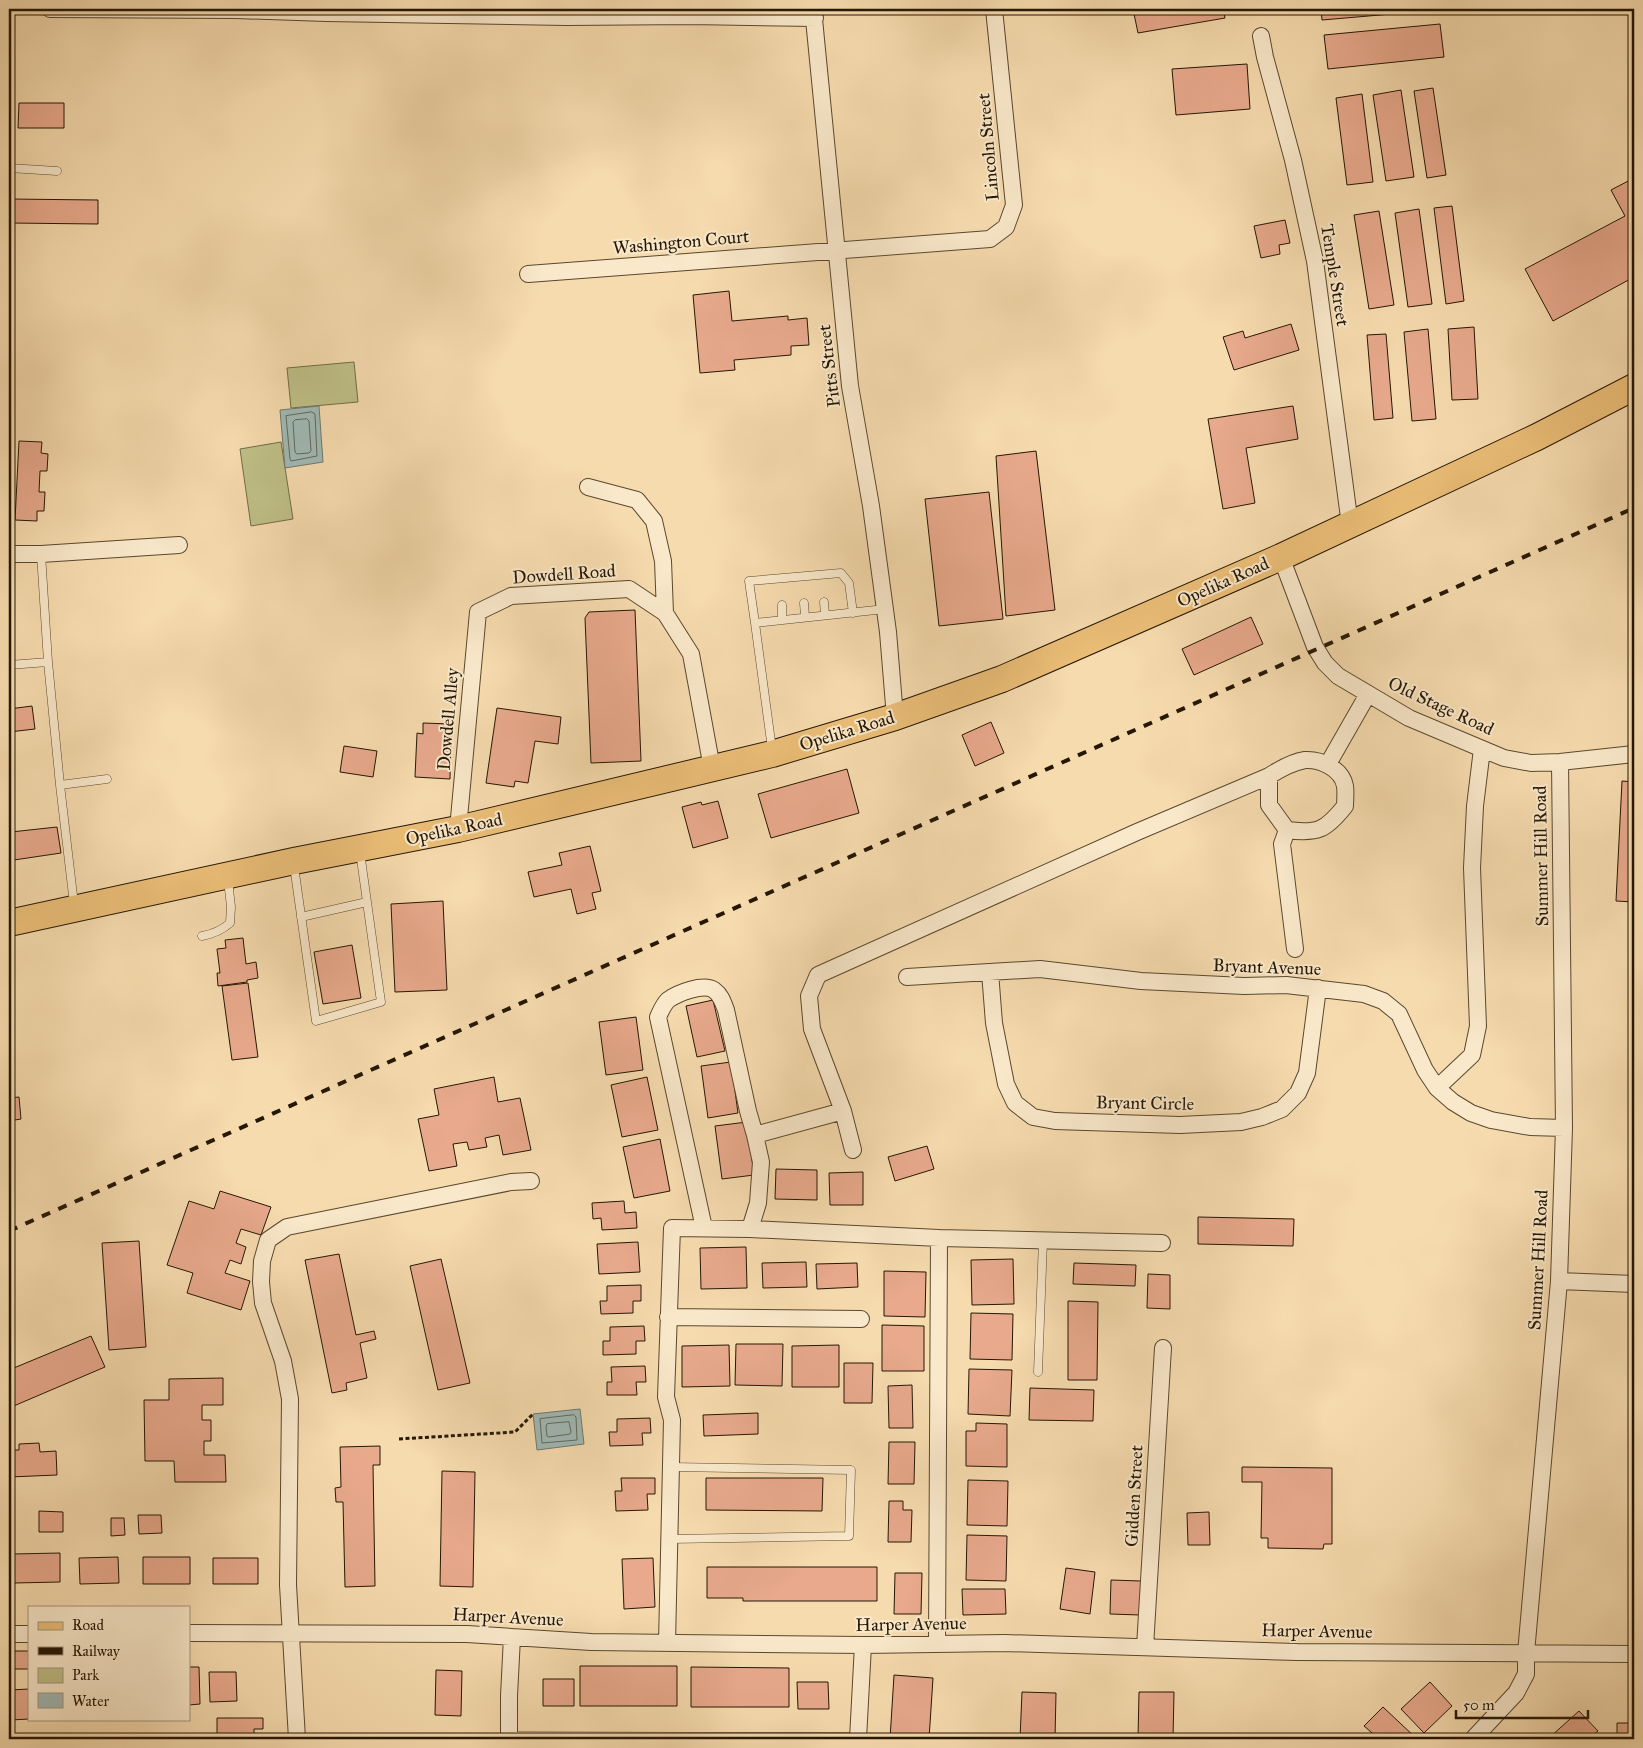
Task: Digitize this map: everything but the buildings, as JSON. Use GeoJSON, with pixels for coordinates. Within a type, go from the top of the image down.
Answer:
{"type":"FeatureCollection","features":[{"type":"Feature","properties":{"kind":"main road","name":"Opelika Road"},"geometry":{"type":"LineString","coordinates":[[9,922],[294,861],[458,829],[772,754],[896,717],[1002,679],[1280,557],[1537,437],[1634,387]]}},
{"type":"Feature","properties":{"kind":"street"},"geometry":{"type":"LineString","coordinates":[[50,9],[326,11],[566,17],[814,13]]}},
{"type":"Feature","properties":{"kind":"street","name":"Lincoln Street"},"geometry":{"type":"LineString","coordinates":[[836,250],[990,239],[1006,227],[1014,205],[1014,190],[994,9]]}},
{"type":"Feature","properties":{"kind":"street","name":"Pitts Street"},"geometry":{"type":"LineString","coordinates":[[814,13],[850,386],[871,506],[885,609],[896,717]]}},
{"type":"Feature","properties":{"kind":"street","name":"Temple Street"},"geometry":{"type":"LineString","coordinates":[[1261,36],[1293,160],[1315,261],[1350,525]]}},
{"type":"Feature","properties":{"kind":"street","name":"Washington Court"},"geometry":{"type":"LineString","coordinates":[[528,274],[836,250]]}},
{"type":"Feature","properties":{"kind":"street"},"geometry":{"type":"LineString","coordinates":[[588,488],[637,500],[654,522],[662,561],[664,613]]}},
{"type":"Feature","properties":{"kind":"street"},"geometry":{"type":"LineString","coordinates":[[9,554],[41,554],[179,545]]}},
{"type":"Feature","properties":{"kind":"street","name":"Old Stage Road"},"geometry":{"type":"LineString","coordinates":[[1280,557],[1315,647],[1325,664],[1338,676],[1409,718],[1504,758],[1530,763],[1560,762],[1634,754]]}},
{"type":"Feature","properties":{"kind":"street","name":"Dowdell Road"},"geometry":{"type":"LineString","coordinates":[[478,612],[511,596],[629,589],[664,613],[691,654],[712,768]]}},
{"type":"Feature","properties":{"kind":"street","name":"Dowdell Alley"},"geometry":{"type":"LineString","coordinates":[[458,829],[478,612]]}},
{"type":"Feature","properties":{"kind":"street"},"geometry":{"type":"LineString","coordinates":[[1328,764],[1368,694]]}},
{"type":"Feature","properties":{"kind":"street"},"geometry":{"type":"LineString","coordinates":[[1437,1088],[1472,1056],[1478,1026],[1472,868],[1474,806],[1482,749]]}},
{"type":"Feature","properties":{"kind":"street"},"geometry":{"type":"LineString","coordinates":[[853,1150],[843,1111],[812,1029],[810,996],[818,975],[1128,836],[1269,776],[1284,767],[1306,760],[1328,764],[1338,773],[1344,784],[1345,806],[1331,824],[1317,830],[1304,832],[1287,830],[1269,806],[1269,776]]}},
{"type":"Feature","properties":{"kind":"street","name":"Summer Hill Road"},"geometry":{"type":"LineString","coordinates":[[1473,1739],[1516,1693],[1526,1674],[1526,1653],[1558,1281],[1564,1128],[1560,762]]}},
{"type":"Feature","properties":{"kind":"street"},"geometry":{"type":"LineString","coordinates":[[1287,830],[1282,844],[1295,949]]}},
{"type":"Feature","properties":{"kind":"street","name":"Bryant Avenue"},"geometry":{"type":"LineString","coordinates":[[907,977],[1040,969],[1141,981],[1244,986],[1286,985],[1364,994],[1383,1001],[1399,1014],[1425,1070],[1437,1088],[1453,1102],[1471,1113],[1491,1120],[1530,1127],[1564,1128]]}},
{"type":"Feature","properties":{"kind":"street","name":"Bryant Circle"},"geometry":{"type":"LineString","coordinates":[[990,972],[994,1023],[1006,1084],[1015,1103],[1033,1117],[1054,1121],[1180,1125],[1241,1122],[1262,1117],[1282,1109],[1298,1093],[1307,1073],[1318,988]]}},
{"type":"Feature","properties":{"kind":"street"},"geometry":{"type":"LineString","coordinates":[[704,1228],[658,1017],[663,1006],[669,1000],[690,990],[700,988],[712,989],[722,997],[748,1110],[756,1135],[761,1162],[758,1203],[750,1229]]}},
{"type":"Feature","properties":{"kind":"street"},"geometry":{"type":"LineString","coordinates":[[756,1135],[843,1111]]}},
{"type":"Feature","properties":{"kind":"street"},"geometry":{"type":"LineString","coordinates":[[297,1739],[288,1584],[290,1399],[283,1361],[263,1303],[262,1261],[268,1240],[287,1227],[511,1182],[531,1181]]}},
{"type":"Feature","properties":{"kind":"street"},"geometry":{"type":"LineString","coordinates":[[668,1643],[672,1420],[666,1397],[672,1228],[750,1229],[939,1238],[1162,1244]]}},
{"type":"Feature","properties":{"kind":"street"},"geometry":{"type":"LineString","coordinates":[[937,1644],[939,1238]]}},
{"type":"Feature","properties":{"kind":"street"},"geometry":{"type":"LineString","coordinates":[[1558,1281],[1634,1284]]}},
{"type":"Feature","properties":{"kind":"street"},"geometry":{"type":"LineString","coordinates":[[668,1317],[861,1319]]}},
{"type":"Feature","properties":{"kind":"street","name":"Gidden Street"},"geometry":{"type":"LineString","coordinates":[[1145,1647],[1163,1348]]}},
{"type":"Feature","properties":{"kind":"street","name":"Harper Avenue"},"geometry":{"type":"LineString","coordinates":[[190,1633],[467,1634],[591,1642],[1005,1643],[1297,1652],[1634,1654]]}},
{"type":"Feature","properties":{"kind":"street"},"geometry":{"type":"LineString","coordinates":[[9,1634],[28,1634]]}},
{"type":"Feature","properties":{"kind":"street"},"geometry":{"type":"LineString","coordinates":[[509,1738],[512,1637]]}},
{"type":"Feature","properties":{"kind":"street"},"geometry":{"type":"LineString","coordinates":[[858,1738],[863,1644]]}},
{"type":"Feature","properties":{"kind":"lane"},"geometry":{"type":"LineString","coordinates":[[9,168],[57,171]]}},
{"type":"Feature","properties":{"kind":"lane"},"geometry":{"type":"LineString","coordinates":[[41,554],[48,662],[74,908]]}},
{"type":"Feature","properties":{"kind":"lane"},"geometry":{"type":"LineString","coordinates":[[772,754],[749,581],[781,582],[821,579],[841,573],[849,583],[853,612]]}},
{"type":"Feature","properties":{"kind":"lane"},"geometry":{"type":"LineString","coordinates":[[824,602],[825,615]]}},
{"type":"Feature","properties":{"kind":"lane"},"geometry":{"type":"LineString","coordinates":[[804,603],[805,618]]}},
{"type":"Feature","properties":{"kind":"lane"},"geometry":{"type":"LineString","coordinates":[[782,605],[782,620]]}},
{"type":"Feature","properties":{"kind":"lane"},"geometry":{"type":"LineString","coordinates":[[755,623],[885,609]]}},
{"type":"Feature","properties":{"kind":"lane"},"geometry":{"type":"LineString","coordinates":[[9,665],[48,662]]}},
{"type":"Feature","properties":{"kind":"lane"},"geometry":{"type":"LineString","coordinates":[[60,785],[107,778]]}},
{"type":"Feature","properties":{"kind":"lane"},"geometry":{"type":"LineString","coordinates":[[294,861],[316,1021],[381,1002],[360,848]]}},
{"type":"Feature","properties":{"kind":"lane"},"geometry":{"type":"LineString","coordinates":[[202,936],[214,933],[230,923],[231,907],[227,876]]}},
{"type":"Feature","properties":{"kind":"lane"},"geometry":{"type":"LineString","coordinates":[[302,917],[367,902]]}},
{"type":"Feature","properties":{"kind":"lane"},"geometry":{"type":"LineString","coordinates":[[1038,1372],[1043,1241]]}},
{"type":"Feature","properties":{"kind":"lane"},"geometry":{"type":"LineString","coordinates":[[670,1539],[849,1536],[851,1470],[671,1467]]}},
{"type":"Feature","properties":{"kind":"lane"},"geometry":{"type":"LineString","coordinates":[[509,1738],[858,1738]]}},
{"type":"Feature","properties":{"kind":"path"},"geometry":{"type":"LineString","coordinates":[[399,1439],[515,1432],[533,1414]]}},
{"type":"Feature","properties":{"kind":"green space"},"geometry":{"type":"Polygon","coordinates":[[[354,362],[358,402],[291,408],[287,368],[354,362]]]}},
{"type":"Feature","properties":{"kind":"green space"},"geometry":{"type":"Polygon","coordinates":[[[281,442],[293,519],[251,526],[240,449],[281,442]]]}},
{"type":"Feature","properties":{"kind":"water"},"geometry":{"type":"Polygon","coordinates":[[[319,406],[323,462],[285,468],[280,410],[319,406]]]}},
{"type":"Feature","properties":{"kind":"water"},"geometry":{"type":"Polygon","coordinates":[[[580,1409],[584,1444],[537,1450],[533,1414],[580,1409]]]}},
{"type":"Feature","properties":{"kind":"railway"},"geometry":{"type":"LineString","coordinates":[[9,1231],[1634,508]]}}]}
